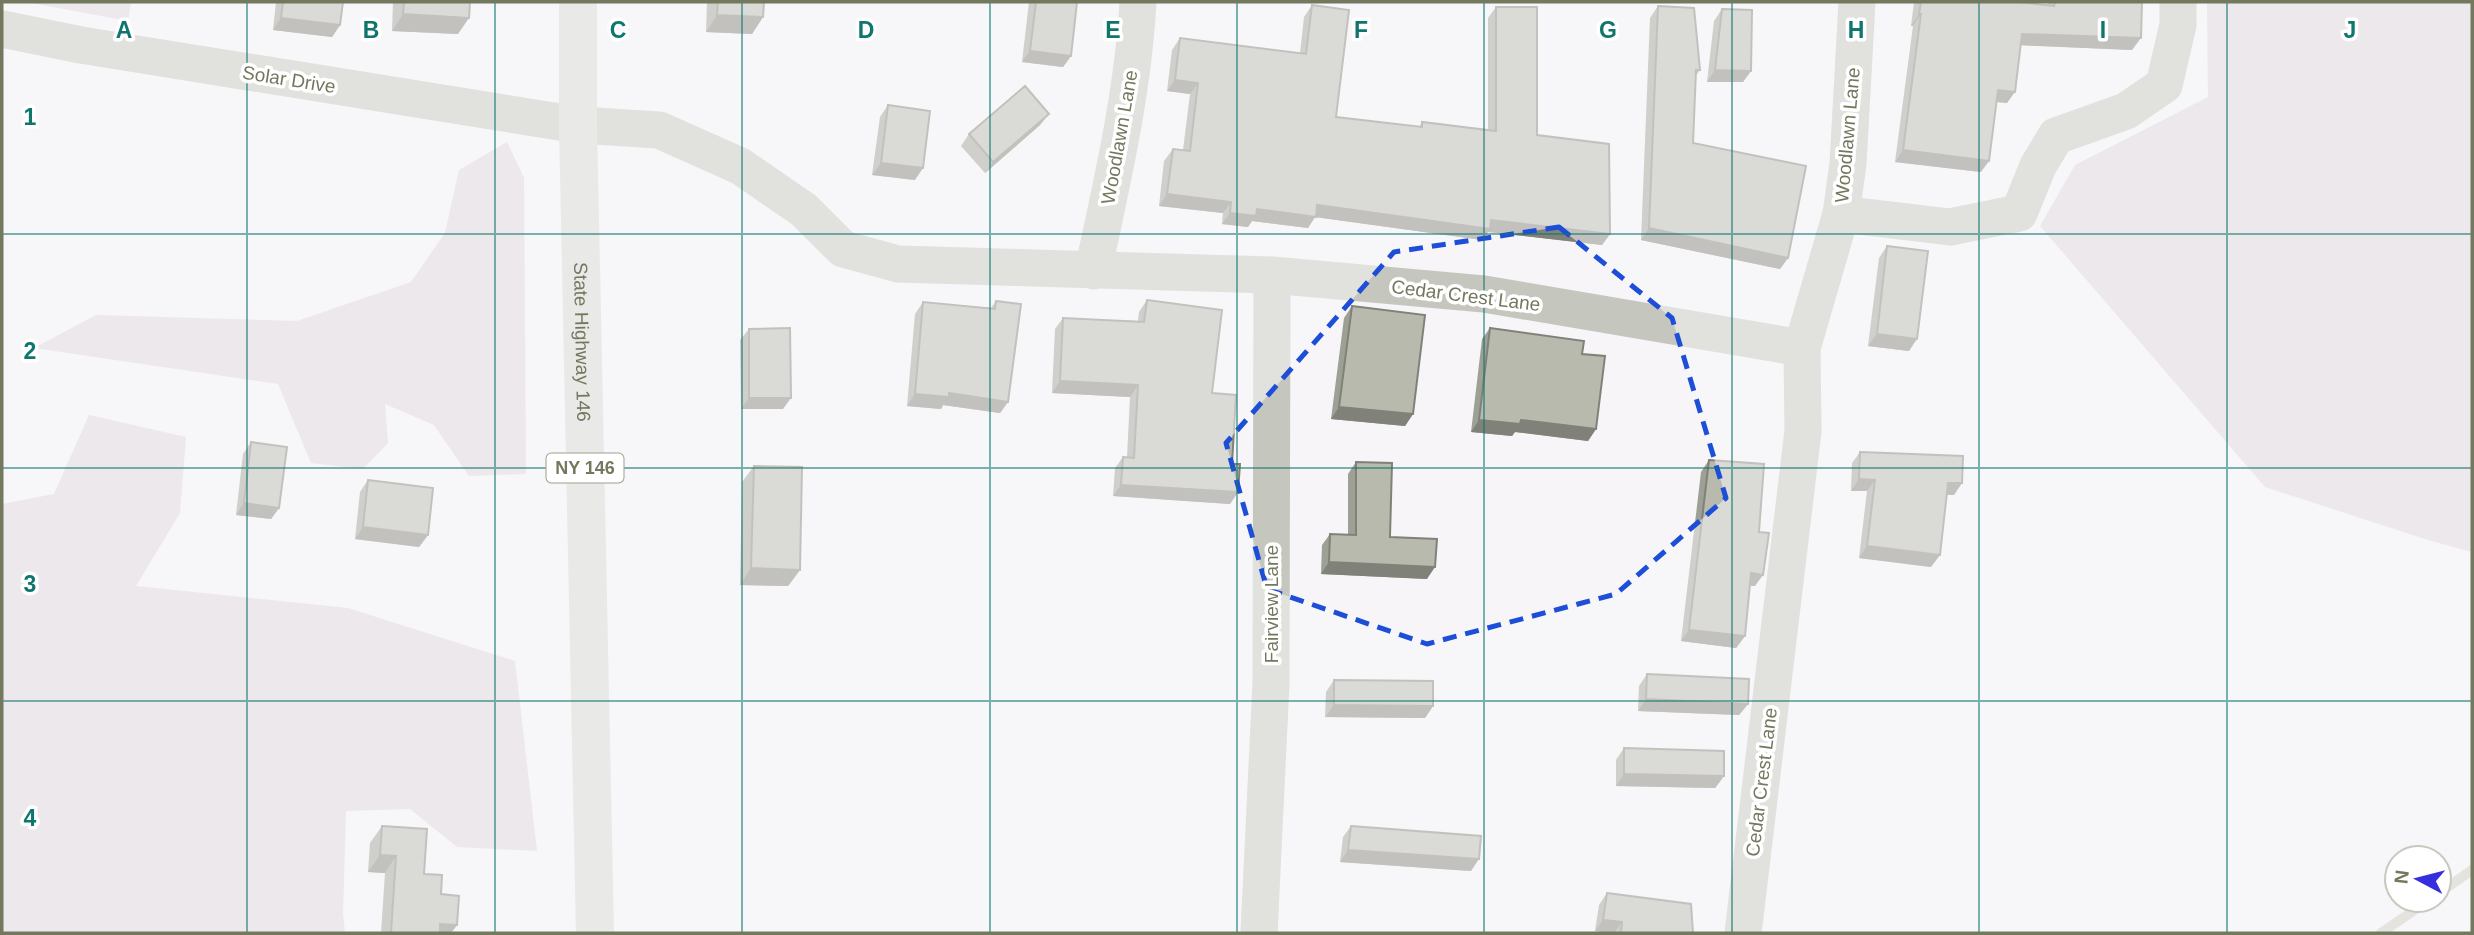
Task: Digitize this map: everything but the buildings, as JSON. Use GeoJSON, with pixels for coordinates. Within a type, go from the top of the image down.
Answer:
{"type":"FeatureCollection","features":[{"type":"Feature","properties":{"kind":"main road","name":"State Highway 146"},"geometry":{"type":"LineString","coordinates":[[578,2],[578,125],[595,933]]}},
{"type":"Feature","properties":{"kind":"street"},"geometry":{"type":"LineString","coordinates":[[1138,2],[1147,2]]}},
{"type":"Feature","properties":{"kind":"street","name":"Woodlawn Lane"},"geometry":{"type":"LineString","coordinates":[[1093,271],[1122,132],[1136,44],[1138,2]]}},
{"type":"Feature","properties":{"kind":"street","name":"Woodlawn Lane"},"geometry":{"type":"LineString","coordinates":[[1802,348],[1841,214],[1848,163],[1857,2]]}},
{"type":"Feature","properties":{"kind":"street"},"geometry":{"type":"LineString","coordinates":[[1841,214],[1951,227],[2019,213],[2038,166],[2056,136],[2126,111],[2164,85],[2178,25],[2178,2]]}},
{"type":"Feature","properties":{"kind":"street","name":"Solar Drive"},"geometry":{"type":"LineString","coordinates":[[2,29],[81,45],[578,125]]}},
{"type":"Feature","properties":{"kind":"street","name":"Cedar Crest Lane"},"geometry":{"type":"LineString","coordinates":[[578,125],[659,130],[740,166],[804,210],[844,248],[898,264],[1272,275],[1484,294],[1802,348],[1803,431],[1743,933]]}},
{"type":"Feature","properties":{"kind":"street","name":"Fairview Lane"},"geometry":{"type":"LineString","coordinates":[[1259,933],[1271,683],[1272,275]]}},
{"type":"Feature","properties":{"kind":"highlighted area"},"geometry":{"type":"Polygon","coordinates":[[[1559,227],[1672,318],[1726,498],[1616,594],[1427,644],[1267,589],[1226,443],[1394,252],[1559,227]]]}},
{"type":"Feature","properties":{"kind":"shaded area"},"geometry":{"type":"Polygon","coordinates":[[[26,2],[131,2],[128,21],[26,2]]]}},
{"type":"Feature","properties":{"kind":"shaded area"},"geometry":{"type":"Polygon","coordinates":[[[2207,2],[2472,2],[2472,552],[2265,487],[2040,226],[2075,165],[2208,97],[2207,2]]]}},
{"type":"Feature","properties":{"kind":"shaded area"},"geometry":{"type":"Polygon","coordinates":[[[507,142],[524,178],[526,474],[469,476],[434,425],[385,404],[388,443],[363,469],[311,463],[278,384],[34,348],[96,315],[297,321],[411,282],[445,233],[459,170],[507,142]]]}},
{"type":"Feature","properties":{"kind":"shaded area"},"geometry":{"type":"Polygon","coordinates":[[[89,415],[186,437],[180,513],[136,586],[348,608],[515,661],[537,851],[457,847],[410,809],[346,811],[343,914],[345,933],[2,933],[2,504],[54,494],[89,415]]]}},
{"type":"Feature","properties":{"kind":"waterway"},"geometry":{"type":"LineString","coordinates":[[2453,883],[2472,870]]}},
{"type":"Feature","properties":{"kind":"waterway"},"geometry":{"type":"LineString","coordinates":[[2381,933],[2409,914]]}}]}
